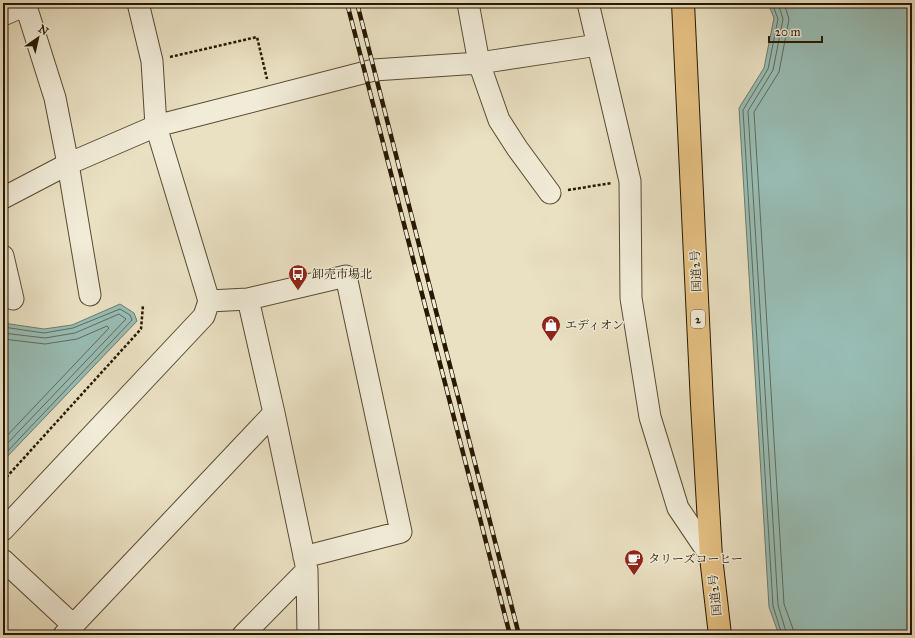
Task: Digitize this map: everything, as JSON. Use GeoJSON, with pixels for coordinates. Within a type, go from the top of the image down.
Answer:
{"type":"FeatureCollection","features":[{"type":"Feature","properties":{"kind":"highway","name":"国道2号"},"geometry":{"type":"LineString","coordinates":[[683,3],[711,557],[720,635]]}},
{"type":"Feature","properties":{"kind":"street"},"geometry":{"type":"LineString","coordinates":[[3,530],[204,316],[209,301],[156,126],[152,61],[138,3]]}},
{"type":"Feature","properties":{"kind":"street"},"geometry":{"type":"LineString","coordinates":[[468,3],[479,62],[499,120],[516,148],[550,193]]}},
{"type":"Feature","properties":{"kind":"street"},"geometry":{"type":"LineString","coordinates":[[588,3],[630,181],[631,298],[650,417],[678,508],[711,557]]}},
{"type":"Feature","properties":{"kind":"street"},"geometry":{"type":"LineString","coordinates":[[3,15],[26,4],[56,98],[90,296]]}},
{"type":"Feature","properties":{"kind":"street"},"geometry":{"type":"LineString","coordinates":[[3,198],[68,164],[156,126],[374,70],[479,62],[598,46]]}},
{"type":"Feature","properties":{"kind":"street"},"geometry":{"type":"LineString","coordinates":[[3,256],[13,299]]}},
{"type":"Feature","properties":{"kind":"street"},"geometry":{"type":"LineString","coordinates":[[209,301],[248,299],[346,276],[401,532],[306,563],[243,635]]}},
{"type":"Feature","properties":{"kind":"street"},"geometry":{"type":"LineString","coordinates":[[248,299],[306,563],[308,635]]}},
{"type":"Feature","properties":{"kind":"street"},"geometry":{"type":"LineString","coordinates":[[3,560],[69,630],[274,413]]}},
{"type":"Feature","properties":{"kind":"path"},"geometry":{"type":"LineString","coordinates":[[152,61],[257,37],[271,97]]}},
{"type":"Feature","properties":{"kind":"path"},"geometry":{"type":"LineString","coordinates":[[550,193],[630,181]]}},
{"type":"Feature","properties":{"kind":"path"},"geometry":{"type":"LineString","coordinates":[[3,481],[141,329],[143,305]]}},
{"type":"Feature","properties":{"kind":"water"},"geometry":{"type":"Polygon","coordinates":[[[768,3],[912,3],[912,635],[779,635],[769,607],[739,108],[764,68],[774,18],[768,3]]]}},
{"type":"Feature","properties":{"kind":"water"},"geometry":{"type":"Polygon","coordinates":[[[120,304],[134,313],[137,321],[3,461],[3,323],[44,329],[72,325],[120,304]]]}},
{"type":"Feature","properties":{"kind":"railway"},"geometry":{"type":"LineString","coordinates":[[347,3],[510,635]]}},
{"type":"Feature","properties":{"kind":"railway"},"geometry":{"type":"LineString","coordinates":[[357,3],[519,635]]}},
{"type":"Feature","properties":{"kind":"place","name":"卸売市場北"},"geometry":{"type":"Point","coordinates":[298,291]}},
{"type":"Feature","properties":{"kind":"place","name":"エディオン"},"geometry":{"type":"Point","coordinates":[551,342]}},
{"type":"Feature","properties":{"kind":"place","name":"タリーズコーヒー"},"geometry":{"type":"Point","coordinates":[634,576]}}]}
